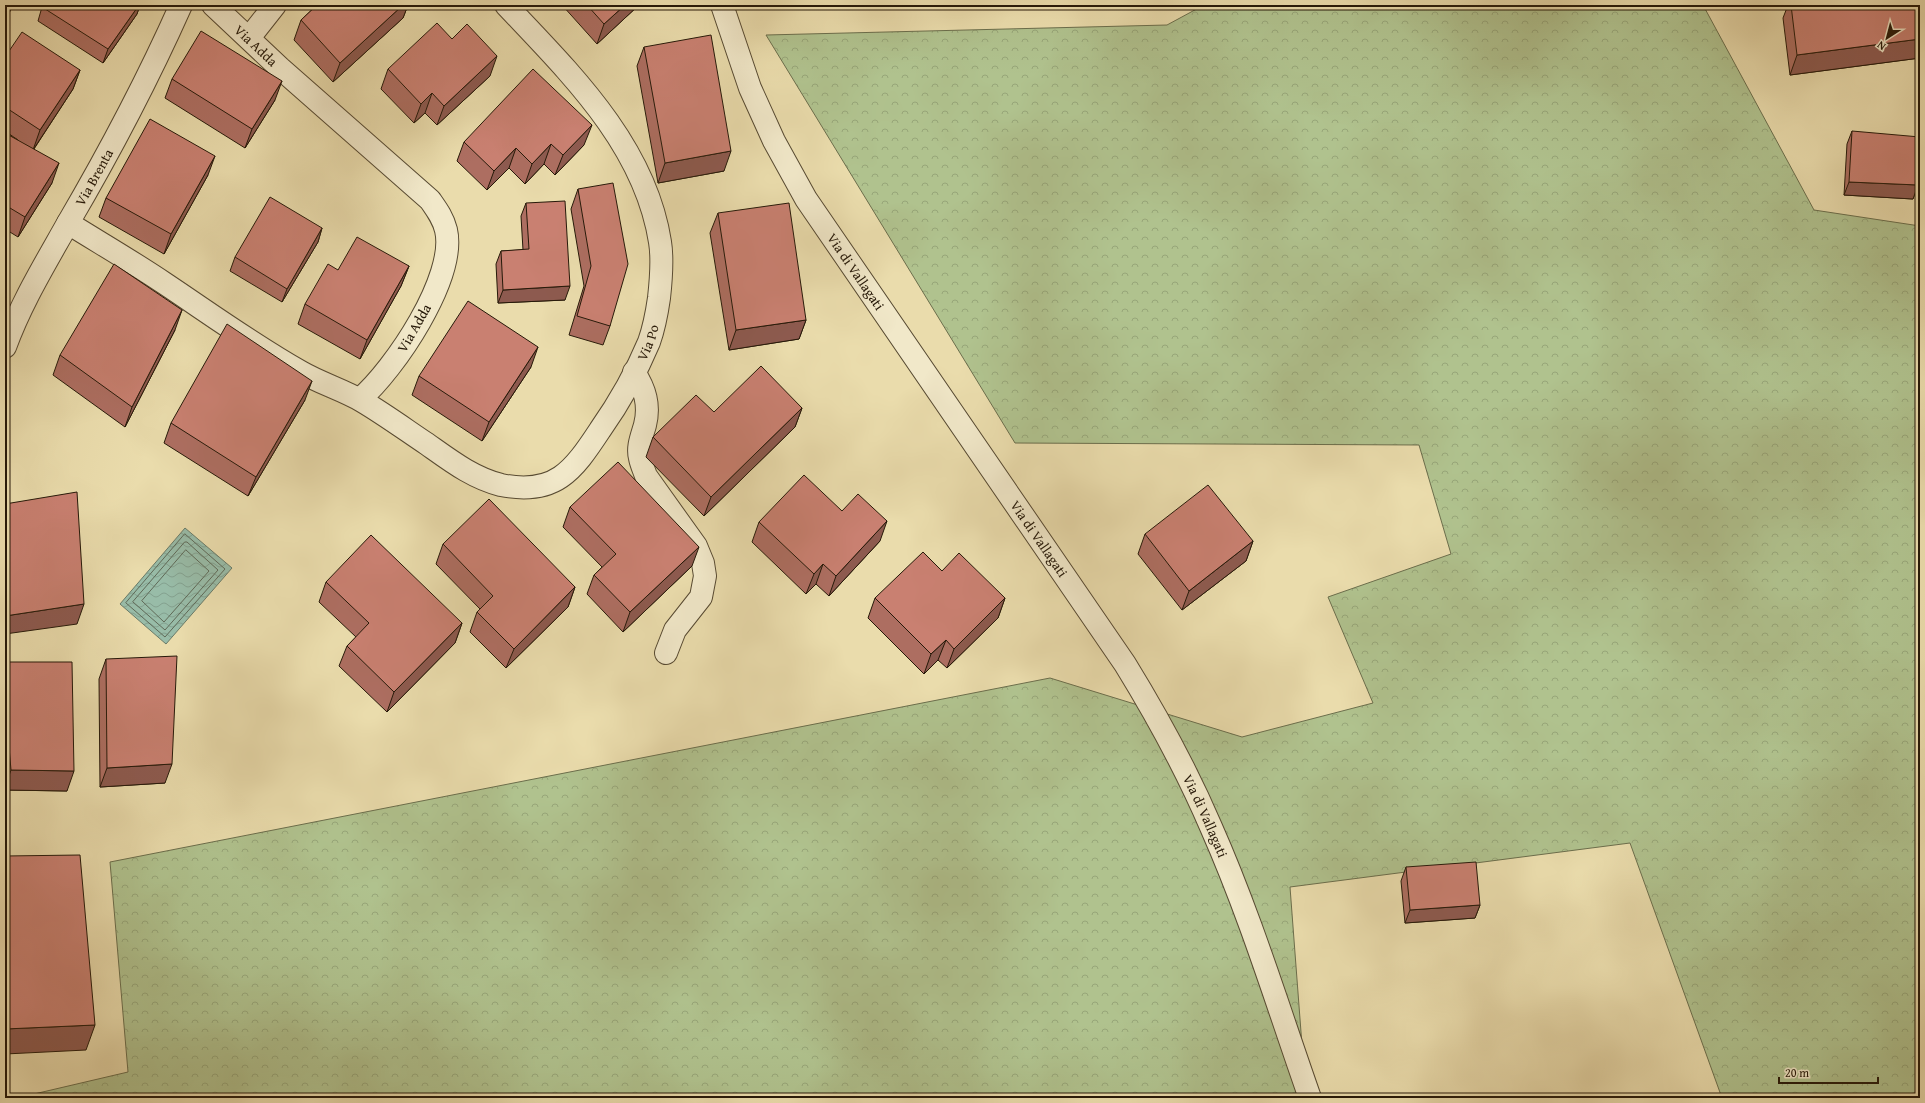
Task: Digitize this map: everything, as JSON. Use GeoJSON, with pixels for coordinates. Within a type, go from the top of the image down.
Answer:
{"type":"FeatureCollection","features":[{"type":"Feature","properties":{"kind":"street","name":"Via Brenta"},"geometry":{"type":"LineString","coordinates":[[5,347],[28,293],[68,223],[140,90],[181,5]]}},
{"type":"Feature","properties":{"kind":"street","name":"Via Adda"},"geometry":{"type":"LineString","coordinates":[[213,5],[280,68],[430,200],[441,216],[446,231],[447,249],[442,270],[430,301],[403,349],[375,386],[360,399]]}},
{"type":"Feature","properties":{"kind":"street"},"geometry":{"type":"LineString","coordinates":[[249,38],[275,5]]}},
{"type":"Feature","properties":{"kind":"street","name":"Via Po"},"geometry":{"type":"LineString","coordinates":[[360,399],[478,478],[500,484],[530,488],[556,481],[577,463],[621,400],[649,341],[656,313],[661,282],[661,243],[652,207],[632,161],[612,127],[596,105],[506,5]]}},
{"type":"Feature","properties":{"kind":"street","name":"Via di Vallagati"},"geometry":{"type":"LineString","coordinates":[[722,5],[753,94],[774,141],[812,210],[1121,658],[1171,742],[1212,828],[1250,926],[1310,1098]]}},
{"type":"Feature","properties":{"kind":"street"},"geometry":{"type":"LineString","coordinates":[[68,223],[161,281],[298,371],[360,399]]}},
{"type":"Feature","properties":{"kind":"street"},"geometry":{"type":"LineString","coordinates":[[634,372],[645,392],[647,403],[647,412],[639,458],[646,476],[696,546],[703,563],[705,576],[700,597],[675,630],[666,653]]}},
{"type":"Feature","properties":{"kind":"green space"},"geometry":{"type":"Polygon","coordinates":[[[1204,5],[1703,5],[1814,210],[1920,226],[1920,1098],[1722,1098],[1630,843],[1290,887],[1306,1098],[17,1098],[128,1072],[110,862],[1050,678],[1242,737],[1373,703],[1328,597],[1451,554],[1419,445],[1015,443],[766,35],[1167,25],[1204,5]]]}},
{"type":"Feature","properties":{"kind":"water"},"geometry":{"type":"Polygon","coordinates":[[[185,528],[232,568],[166,644],[120,604],[185,528]]]}},
{"type":"Feature","properties":{"kind":"building"},"geometry":{"type":"Polygon","coordinates":[[[5,5],[10,5],[5,12],[5,5]]]}},
{"type":"Feature","properties":{"kind":"building"},"geometry":{"type":"Polygon","coordinates":[[[44,5],[139,5],[108,49],[42,7],[44,5]]]}},
{"type":"Feature","properties":{"kind":"building"},"geometry":{"type":"Polygon","coordinates":[[[317,5],[403,5],[340,63],[301,20],[317,5]]]}},
{"type":"Feature","properties":{"kind":"building"},"geometry":{"type":"Polygon","coordinates":[[[587,5],[625,5],[604,24],[587,5]]]}},
{"type":"Feature","properties":{"kind":"building"},"geometry":{"type":"Polygon","coordinates":[[[1791,5],[1920,5],[1920,39],[1797,55],[1791,5]]]}},
{"type":"Feature","properties":{"kind":"building"},"geometry":{"type":"Polygon","coordinates":[[[437,23],[452,39],[467,24],[497,56],[444,106],[432,93],[421,104],[388,69],[437,23]]]}},
{"type":"Feature","properties":{"kind":"building"},"geometry":{"type":"Polygon","coordinates":[[[201,31],[282,81],[252,129],[172,79],[201,31]]]}},
{"type":"Feature","properties":{"kind":"building"},"geometry":{"type":"Polygon","coordinates":[[[22,32],[80,70],[40,130],[5,107],[5,57],[22,32]]]}},
{"type":"Feature","properties":{"kind":"building"},"geometry":{"type":"Polygon","coordinates":[[[711,35],[731,151],[665,163],[644,47],[711,35]]]}},
{"type":"Feature","properties":{"kind":"building"},"geometry":{"type":"Polygon","coordinates":[[[533,69],[592,125],[563,155],[551,144],[532,164],[516,148],[494,171],[464,142],[533,69]]]}},
{"type":"Feature","properties":{"kind":"building"},"geometry":{"type":"Polygon","coordinates":[[[150,119],[215,156],[171,234],[106,198],[150,119]]]}},
{"type":"Feature","properties":{"kind":"building"},"geometry":{"type":"Polygon","coordinates":[[[1852,131],[1920,137],[1918,185],[1849,182],[1852,131]]]}},
{"type":"Feature","properties":{"kind":"building"},"geometry":{"type":"Polygon","coordinates":[[[5,133],[59,163],[25,217],[5,205],[5,133]]]}},
{"type":"Feature","properties":{"kind":"building"},"geometry":{"type":"Polygon","coordinates":[[[613,183],[628,264],[610,326],[577,316],[591,266],[578,189],[613,183]]]}},
{"type":"Feature","properties":{"kind":"building"},"geometry":{"type":"Polygon","coordinates":[[[270,197],[322,228],[287,289],[235,257],[270,197]]]}},
{"type":"Feature","properties":{"kind":"building"},"geometry":{"type":"Polygon","coordinates":[[[565,201],[570,286],[503,290],[501,251],[529,249],[526,203],[565,201]]]}},
{"type":"Feature","properties":{"kind":"building"},"geometry":{"type":"Polygon","coordinates":[[[789,203],[806,320],[736,330],[718,213],[789,203]]]}},
{"type":"Feature","properties":{"kind":"building"},"geometry":{"type":"Polygon","coordinates":[[[357,237],[409,266],[367,340],[305,304],[328,264],[338,270],[357,237]]]}},
{"type":"Feature","properties":{"kind":"building"},"geometry":{"type":"Polygon","coordinates":[[[114,264],[182,310],[132,407],[60,355],[114,264]]]}},
{"type":"Feature","properties":{"kind":"building"},"geometry":{"type":"Polygon","coordinates":[[[468,301],[538,347],[489,422],[419,376],[468,301]]]}},
{"type":"Feature","properties":{"kind":"building"},"geometry":{"type":"Polygon","coordinates":[[[227,324],[312,381],[256,477],[171,423],[227,324]]]}},
{"type":"Feature","properties":{"kind":"building"},"geometry":{"type":"Polygon","coordinates":[[[761,366],[802,408],[711,497],[653,437],[696,395],[714,412],[761,366]]]}},
{"type":"Feature","properties":{"kind":"building"},"geometry":{"type":"Polygon","coordinates":[[[618,462],[699,547],[630,612],[594,575],[616,554],[570,507],[618,462]]]}},
{"type":"Feature","properties":{"kind":"building"},"geometry":{"type":"Polygon","coordinates":[[[804,475],[842,511],[858,494],[887,521],[836,576],[823,564],[814,574],[759,522],[804,475]]]}},
{"type":"Feature","properties":{"kind":"building"},"geometry":{"type":"Polygon","coordinates":[[[1208,485],[1253,541],[1189,591],[1145,534],[1208,485]]]}},
{"type":"Feature","properties":{"kind":"building"},"geometry":{"type":"Polygon","coordinates":[[[77,492],[84,604],[5,616],[5,504],[77,492]]]}},
{"type":"Feature","properties":{"kind":"building"},"geometry":{"type":"Polygon","coordinates":[[[489,499],[575,587],[514,649],[477,612],[493,596],[443,544],[489,499]]]}},
{"type":"Feature","properties":{"kind":"building"},"geometry":{"type":"Polygon","coordinates":[[[371,535],[462,623],[394,692],[347,646],[369,623],[326,582],[371,535]]]}},
{"type":"Feature","properties":{"kind":"building"},"geometry":{"type":"Polygon","coordinates":[[[923,552],[942,571],[959,553],[1005,598],[954,649],[946,640],[931,654],[875,598],[923,552]]]}},
{"type":"Feature","properties":{"kind":"building"},"geometry":{"type":"Polygon","coordinates":[[[177,656],[172,764],[107,768],[106,659],[177,656]]]}},
{"type":"Feature","properties":{"kind":"building"},"geometry":{"type":"Polygon","coordinates":[[[5,662],[72,662],[74,771],[11,770],[5,701],[5,662]]]}},
{"type":"Feature","properties":{"kind":"building"},"geometry":{"type":"Polygon","coordinates":[[[80,855],[95,1025],[5,1029],[5,856],[80,855]]]}},
{"type":"Feature","properties":{"kind":"building"},"geometry":{"type":"Polygon","coordinates":[[[1476,862],[1480,905],[1410,910],[1406,867],[1476,862]]]}}]}
